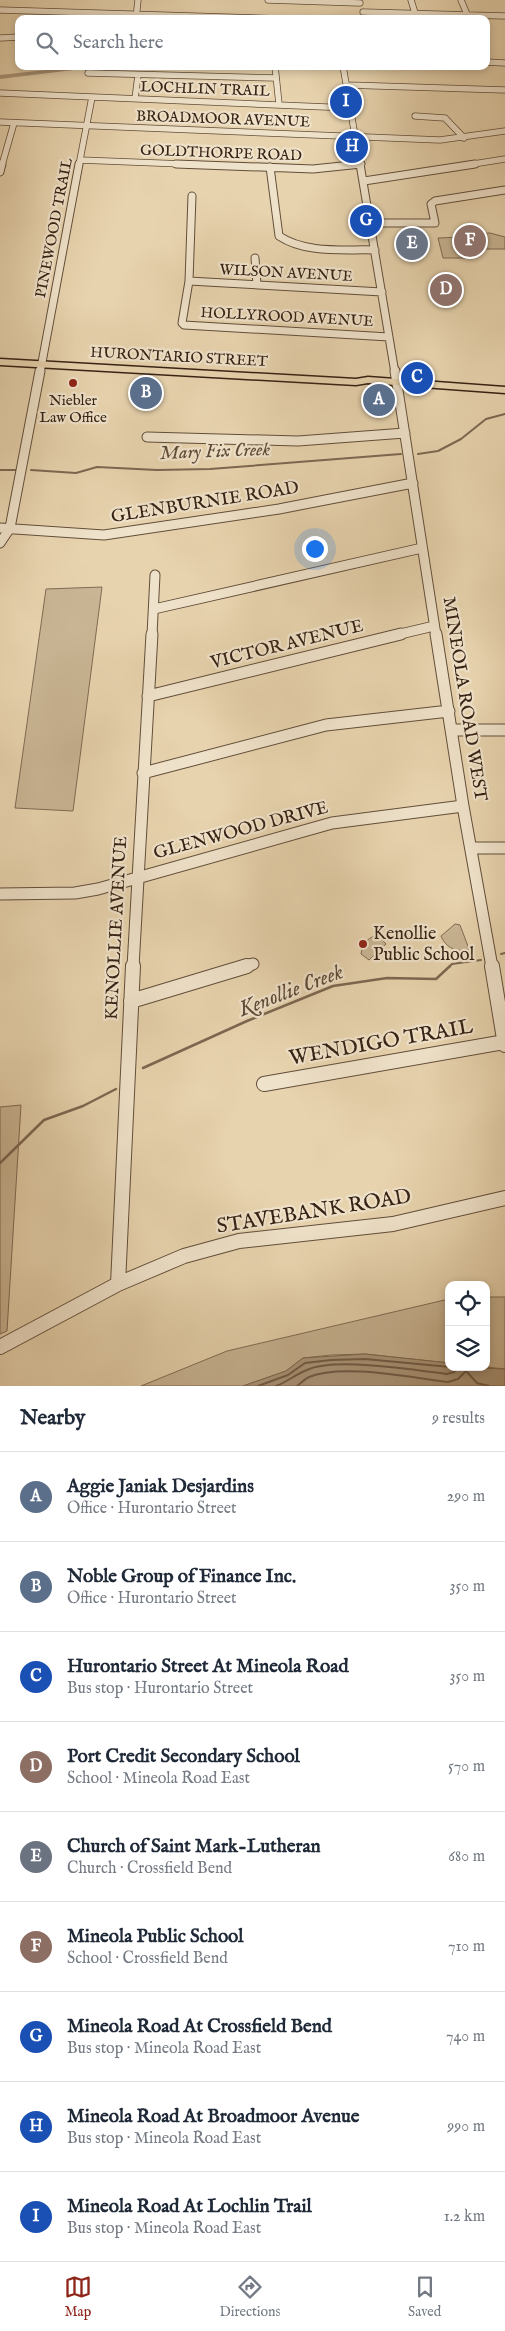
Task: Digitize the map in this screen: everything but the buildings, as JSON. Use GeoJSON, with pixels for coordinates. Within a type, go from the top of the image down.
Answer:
{"type":"FeatureCollection","features":[{"type":"Feature","properties":{"kind":"main road","name":"HURONTARIO STREET"},"geometry":{"type":"LineString","coordinates":[[0,362],[397,384],[427,389],[442,387],[505,390]]}},
{"type":"Feature","properties":{"kind":"street"},"geometry":{"type":"LineString","coordinates":[[136,15],[138,0]]}},
{"type":"Feature","properties":{"kind":"street"},"geometry":{"type":"LineString","coordinates":[[268,0],[360,1],[363,15]]}},
{"type":"Feature","properties":{"kind":"street"},"geometry":{"type":"LineString","coordinates":[[411,0],[414,13]]}},
{"type":"Feature","properties":{"kind":"street"},"geometry":{"type":"LineString","coordinates":[[461,0],[467,15]]}},
{"type":"Feature","properties":{"kind":"street"},"geometry":{"type":"LineString","coordinates":[[0,10],[113,15]]}},
{"type":"Feature","properties":{"kind":"street"},"geometry":{"type":"LineString","coordinates":[[363,12],[441,15]]}},
{"type":"Feature","properties":{"kind":"street"},"geometry":{"type":"LineString","coordinates":[[490,16],[505,16]]}},
{"type":"Feature","properties":{"kind":"street"},"geometry":{"type":"LineString","coordinates":[[0,38],[15,37]]}},
{"type":"Feature","properties":{"kind":"street"},"geometry":{"type":"LineString","coordinates":[[490,62],[505,63]]}},
{"type":"Feature","properties":{"kind":"street"},"geometry":{"type":"LineString","coordinates":[[275,70],[279,104]]}},
{"type":"Feature","properties":{"kind":"street","name":"MINEOLA ROAD WEST"},"geometry":{"type":"LineString","coordinates":[[344,70],[371,223],[463,806],[472,848],[505,1044]]}},
{"type":"Feature","properties":{"kind":"street"},"geometry":{"type":"LineString","coordinates":[[88,73],[276,78]]}},
{"type":"Feature","properties":{"kind":"street"},"geometry":{"type":"LineString","coordinates":[[136,99],[138,75]]}},
{"type":"Feature","properties":{"kind":"street"},"geometry":{"type":"LineString","coordinates":[[347,85],[505,90]]}},
{"type":"Feature","properties":{"kind":"street","name":"LOCHLIN TRAIL"},"geometry":{"type":"LineString","coordinates":[[0,93],[350,108]]}},
{"type":"Feature","properties":{"kind":"street","name":"PINEWOOD TRAIL"},"geometry":{"type":"LineString","coordinates":[[5,528],[41,364],[92,97]]}},
{"type":"Feature","properties":{"kind":"street"},"geometry":{"type":"LineString","coordinates":[[415,116],[445,118],[464,138]]}},
{"type":"Feature","properties":{"kind":"street","name":"BROADMOOR AVENUE"},"geometry":{"type":"LineString","coordinates":[[0,122],[440,140],[505,132]]}},
{"type":"Feature","properties":{"kind":"street"},"geometry":{"type":"LineString","coordinates":[[0,172],[14,123]]}},
{"type":"Feature","properties":{"kind":"street"},"geometry":{"type":"LineString","coordinates":[[364,181],[505,159]]}},
{"type":"Feature","properties":{"kind":"street","name":"GOLDTHORPE ROAD"},"geometry":{"type":"LineString","coordinates":[[80,160],[313,169],[361,164]]}},
{"type":"Feature","properties":{"kind":"street"},"geometry":{"type":"LineString","coordinates":[[270,168],[279,236],[284,240],[308,247],[375,250]]}},
{"type":"Feature","properties":{"kind":"street"},"geometry":{"type":"LineString","coordinates":[[371,223],[435,222],[431,204],[435,201],[505,190]]}},
{"type":"Feature","properties":{"kind":"street"},"geometry":{"type":"LineString","coordinates":[[189,281],[192,196]]}},
{"type":"Feature","properties":{"kind":"street"},"geometry":{"type":"LineString","coordinates":[[255,258],[257,285]]}},
{"type":"Feature","properties":{"kind":"street","name":"WILSON AVENUE"},"geometry":{"type":"LineString","coordinates":[[189,281],[382,292]]}},
{"type":"Feature","properties":{"kind":"street","name":"HOLLYROOD AVENUE"},"geometry":{"type":"LineString","coordinates":[[189,281],[182,323],[184,325],[389,336]]}},
{"type":"Feature","properties":{"kind":"street"},"geometry":{"type":"LineString","coordinates":[[147,437],[298,441],[405,434]]}},
{"type":"Feature","properties":{"kind":"street","name":"GLENBURNIE ROAD"},"geometry":{"type":"LineString","coordinates":[[5,528],[104,535],[289,507],[413,483]]}},
{"type":"Feature","properties":{"kind":"street"},"geometry":{"type":"LineString","coordinates":[[0,543],[5,528]]}},
{"type":"Feature","properties":{"kind":"street"},"geometry":{"type":"LineString","coordinates":[[154,609],[422,548]]}},
{"type":"Feature","properties":{"kind":"street","name":"KENOLLIE AVENUE"},"geometry":{"type":"LineString","coordinates":[[118,1284],[131,1001],[155,575]]}},
{"type":"Feature","properties":{"kind":"street","name":"VICTOR AVENUE"},"geometry":{"type":"LineString","coordinates":[[148,696],[434,626]]}},
{"type":"Feature","properties":{"kind":"street"},"geometry":{"type":"LineString","coordinates":[[143,773],[326,725],[449,711]]}},
{"type":"Feature","properties":{"kind":"street"},"geometry":{"type":"LineString","coordinates":[[451,730],[505,730]]}},
{"type":"Feature","properties":{"kind":"street","name":"GLENWOOD DRIVE"},"geometry":{"type":"LineString","coordinates":[[0,894],[75,893],[98,889],[332,823],[463,806]]}},
{"type":"Feature","properties":{"kind":"street"},"geometry":{"type":"LineString","coordinates":[[472,848],[505,848]]}},
{"type":"Feature","properties":{"kind":"street"},"geometry":{"type":"LineString","coordinates":[[131,1001],[253,964]]}},
{"type":"Feature","properties":{"kind":"street","name":"WENDIGO TRAIL"},"geometry":{"type":"LineString","coordinates":[[264,1084],[505,1044]]}},
{"type":"Feature","properties":{"kind":"street","name":"STAVEBANK ROAD"},"geometry":{"type":"LineString","coordinates":[[0,1347],[118,1284],[184,1256],[239,1241],[393,1224],[505,1198]]}},
{"type":"Feature","properties":{"kind":"shaded area"},"geometry":{"type":"Polygon","coordinates":[[[490,233],[505,237],[505,249],[482,249],[477,234],[490,233]]]}},
{"type":"Feature","properties":{"kind":"shaded area"},"geometry":{"type":"Polygon","coordinates":[[[463,237],[469,258],[443,258],[438,238],[463,237]]]}},
{"type":"Feature","properties":{"kind":"shaded area"},"geometry":{"type":"Polygon","coordinates":[[[102,587],[73,811],[15,808],[46,589],[102,587]]]}},
{"type":"Feature","properties":{"kind":"shaded area"},"geometry":{"type":"Polygon","coordinates":[[[455,924],[460,925],[469,949],[456,950],[443,940],[441,936],[455,924]]]}},
{"type":"Feature","properties":{"kind":"shaded area"},"geometry":{"type":"Polygon","coordinates":[[[378,935],[386,944],[369,960],[361,954],[363,947],[368,939],[378,935]]]}},
{"type":"Feature","properties":{"kind":"shaded area"},"geometry":{"type":"Polygon","coordinates":[[[21,1105],[7,1331],[0,1334],[0,1107],[21,1105]]]}},
{"type":"Feature","properties":{"kind":"shaded area"},"geometry":{"type":"Polygon","coordinates":[[[490,1297],[505,1297],[505,1369],[490,1367],[490,1297]]]}},
{"type":"Feature","properties":{"kind":"shaded area"},"geometry":{"type":"Polygon","coordinates":[[[445,1300],[445,1363],[365,1354],[331,1355],[303,1358],[286,1371],[243,1386],[141,1386],[227,1351],[445,1300]]]}},
{"type":"Feature","properties":{"kind":"water"},"geometry":{"type":"Polygon","coordinates":[[[365,1354],[445,1363],[445,1371],[505,1369],[505,1386],[243,1386],[286,1371],[303,1358],[365,1354]]]}},
{"type":"Feature","properties":{"kind":"waterway"},"geometry":{"type":"LineString","coordinates":[[0,77],[66,70]]}},
{"type":"Feature","properties":{"kind":"waterway","name":"Mary Fix Creek"},"geometry":{"type":"LineString","coordinates":[[418,454],[438,451],[461,439],[486,419],[505,414]]}},
{"type":"Feature","properties":{"kind":"waterway","name":"Mary Fix Creek"},"geometry":{"type":"LineString","coordinates":[[31,470],[76,473],[97,467],[157,470],[210,469],[401,454]]}},
{"type":"Feature","properties":{"kind":"waterway","name":"Mary Fix Creek"},"geometry":{"type":"LineString","coordinates":[[0,470],[17,470]]}},
{"type":"Feature","properties":{"kind":"waterway","name":"Kenollie Creek"},"geometry":{"type":"LineString","coordinates":[[501,954],[505,953]]}},
{"type":"Feature","properties":{"kind":"waterway","name":"Kenollie Creek"},"geometry":{"type":"LineString","coordinates":[[450,966],[452,964],[481,960]]}},
{"type":"Feature","properties":{"kind":"waterway","name":"Kenollie Creek"},"geometry":{"type":"LineString","coordinates":[[143,1068],[247,1021],[333,986],[387,978],[436,979],[450,966]]}},
{"type":"Feature","properties":{"kind":"waterway","name":"Kenollie Creek"},"geometry":{"type":"LineString","coordinates":[[0,1163],[44,1120],[83,1106],[116,1089]]}},
{"type":"Feature","properties":{"kind":"place","name":"Mineola Road At Lochlin Trail"},"geometry":{"type":"Point","coordinates":[346,102]}},
{"type":"Feature","properties":{"kind":"place","name":"Mineola Road At Broadmoor Avenue"},"geometry":{"type":"Point","coordinates":[352,147]}},
{"type":"Feature","properties":{"kind":"place","name":"Mineola Road At Crossfield Bend"},"geometry":{"type":"Point","coordinates":[366,221]}},
{"type":"Feature","properties":{"kind":"place","name":"Mineola Public School"},"geometry":{"type":"Point","coordinates":[470,241]}},
{"type":"Feature","properties":{"kind":"place","name":"Church of Saint Mark-Lutheran"},"geometry":{"type":"Point","coordinates":[412,244]}},
{"type":"Feature","properties":{"kind":"place","name":"Port Credit Secondary School"},"geometry":{"type":"Point","coordinates":[446,290]}},
{"type":"Feature","properties":{"kind":"place","name":"Hurontario Street At Mineola Road"},"geometry":{"type":"Point","coordinates":[417,378]}},
{"type":"Feature","properties":{"kind":"place","name":"Niebler Law Office"},"geometry":{"type":"Point","coordinates":[73,383]}},
{"type":"Feature","properties":{"kind":"place","name":"Noble Group of Finance Inc."},"geometry":{"type":"Point","coordinates":[146,393]}},
{"type":"Feature","properties":{"kind":"place","name":"Aggie Janiak Desjardins"},"geometry":{"type":"Point","coordinates":[379,400]}},
{"type":"Feature","properties":{"kind":"place","name":"Kenollie Public School"},"geometry":{"type":"Point","coordinates":[363,944]}}]}
